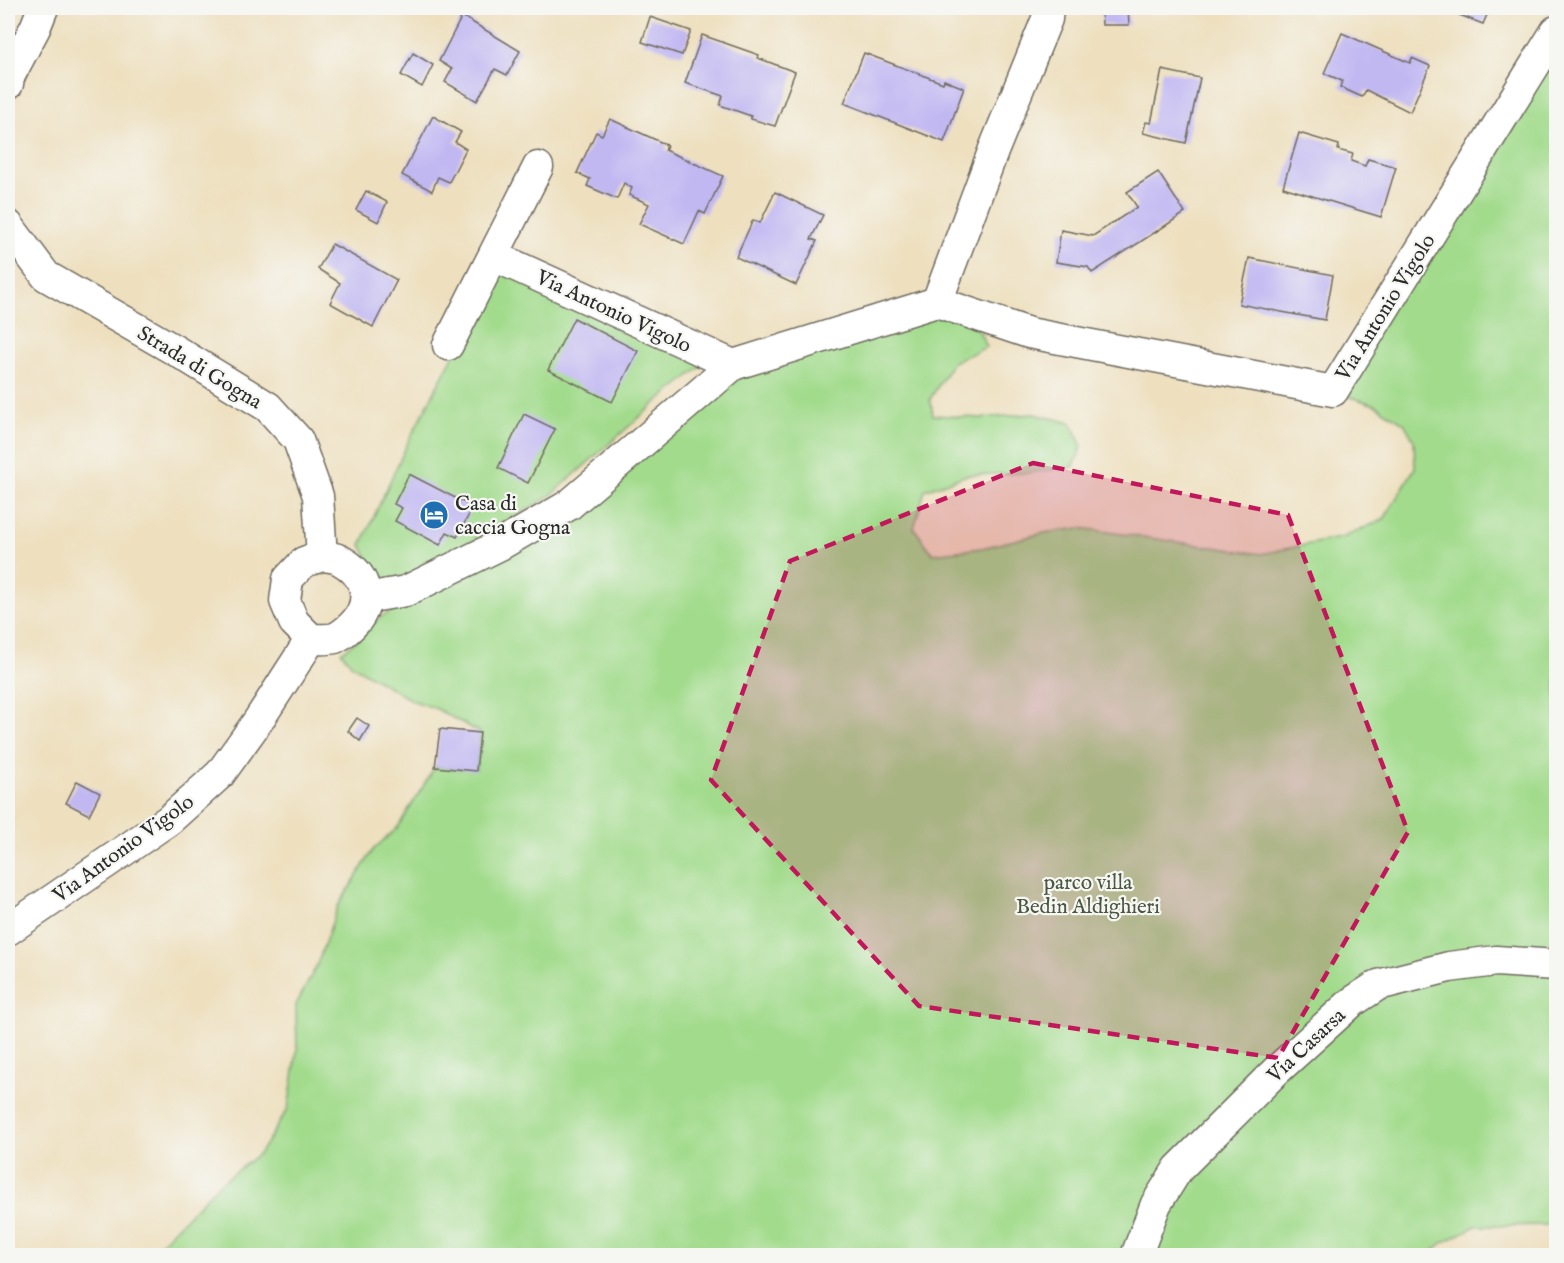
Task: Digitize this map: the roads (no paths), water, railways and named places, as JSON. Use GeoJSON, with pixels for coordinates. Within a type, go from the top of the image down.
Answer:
{"type":"FeatureCollection","features":[{"type":"Feature","properties":{"kind":"street"},"geometry":{"type":"LineString","coordinates":[[8,84],[9,76],[43,8]]}},
{"type":"Feature","properties":{"kind":"street"},"geometry":{"type":"LineString","coordinates":[[366,598],[406,591],[500,545],[569,505],[733,365],[937,302],[994,149],[1047,19],[1048,8]]}},
{"type":"Feature","properties":{"kind":"street","name":"Via Antonio Vigolo"},"geometry":{"type":"LineString","coordinates":[[937,302],[1029,333],[1333,391],[1557,31]]}},
{"type":"Feature","properties":{"kind":"street"},"geometry":{"type":"LineString","coordinates":[[448,345],[538,167]]}},
{"type":"Feature","properties":{"kind":"street","name":"Strada di Gogna"},"geometry":{"type":"LineString","coordinates":[[8,225],[46,276],[268,407],[298,440],[318,496],[322,556]]}},
{"type":"Feature","properties":{"kind":"street","name":"Via Antonio Vigolo"},"geometry":{"type":"LineString","coordinates":[[494,256],[733,365]]}},
{"type":"Feature","properties":{"kind":"street"},"geometry":{"type":"LineString","coordinates":[[322,556],[339,559],[350,567],[362,579],[366,598],[361,615],[350,629],[334,638],[311,639],[294,622],[285,601],[288,579],[304,562],[322,556]]}},
{"type":"Feature","properties":{"kind":"street","name":"Via Antonio Vigolo"},"geometry":{"type":"LineString","coordinates":[[8,930],[169,820],[220,774],[258,721],[311,639]]}},
{"type":"Feature","properties":{"kind":"street","name":"Via Casarsa"},"geometry":{"type":"LineString","coordinates":[[1136,1256],[1156,1204],[1178,1169],[1276,1071],[1352,1002],[1378,985],[1449,967],[1496,961],[1557,964]]}},
{"type":"Feature","properties":{"kind":"place","name":"Casa di caccia Gogna"},"geometry":{"type":"Point","coordinates":[434,515]}},
{"type":"Feature","properties":{"kind":"park label","name":"parco villa Bedin Aldighieri"},"geometry":{"type":"Point","coordinates":[1088,894]}}]}
